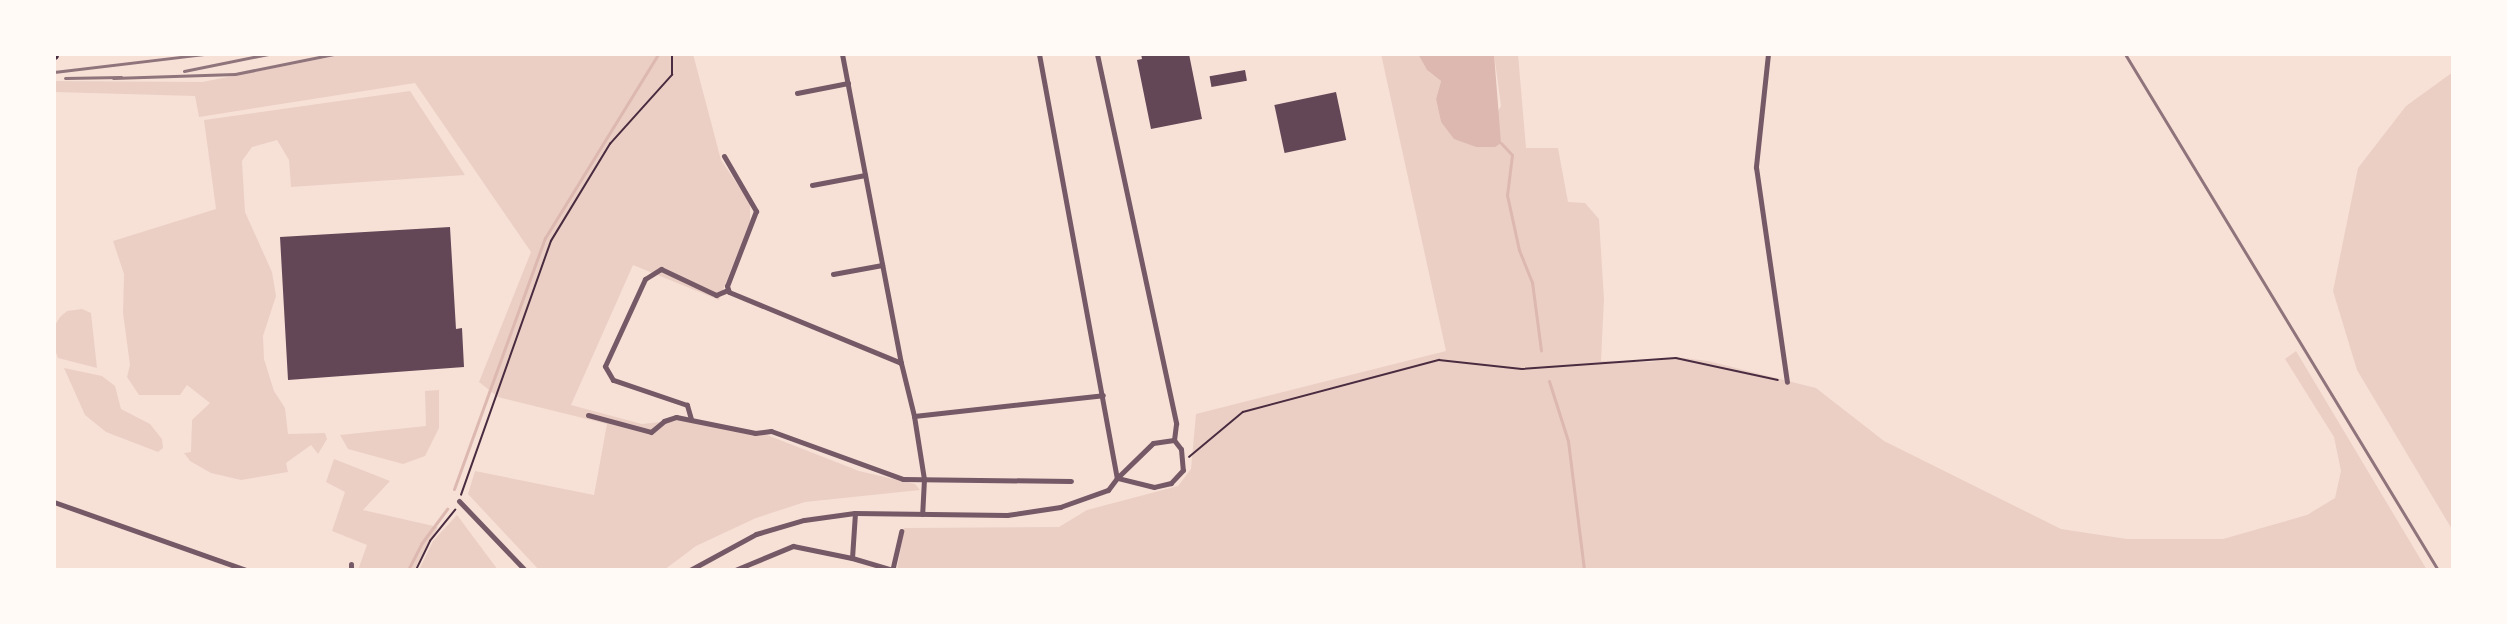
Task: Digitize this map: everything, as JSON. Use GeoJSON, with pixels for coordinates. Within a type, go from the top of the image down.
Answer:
{"type":"FeatureCollection","features":[{"type":"Feature","properties":{"kind":"street"},"geometry":{"type":"LineString","coordinates":[[842,54],[901,363],[914,416],[924,479],[922,514]]}},
{"type":"Feature","properties":{"kind":"street"},"geometry":{"type":"LineString","coordinates":[[1039,54],[1117,478]]}},
{"type":"Feature","properties":{"kind":"street"},"geometry":{"type":"LineString","coordinates":[[1097,54],[1132,227],[1140,250],[1175,418],[1174,440],[1184,461],[1179,477],[1166,485],[1155,487],[1117,478]]}},
{"type":"Feature","properties":{"kind":"street"},"geometry":{"type":"LineString","coordinates":[[1768,54],[1756,167],[1787,382]]}},
{"type":"Feature","properties":{"kind":"street"},"geometry":{"type":"LineString","coordinates":[[796,93],[848,83]]}},
{"type":"Feature","properties":{"kind":"street"},"geometry":{"type":"LineString","coordinates":[[724,156],[756,211],[728,290]]}},
{"type":"Feature","properties":{"kind":"street"},"geometry":{"type":"LineString","coordinates":[[812,185],[865,175]]}},
{"type":"Feature","properties":{"kind":"street"},"geometry":{"type":"LineString","coordinates":[[833,274],[882,265]]}},
{"type":"Feature","properties":{"kind":"street"},"geometry":{"type":"LineString","coordinates":[[691,419],[687,405],[613,380],[605,366],[645,279],[661,268],[716,295],[728,290],[901,363]]}},
{"type":"Feature","properties":{"kind":"street"},"geometry":{"type":"LineString","coordinates":[[914,416],[1103,395]]}},
{"type":"Feature","properties":{"kind":"street"},"geometry":{"type":"LineString","coordinates":[[588,415],[651,432],[664,420],[691,419],[755,433],[771,431],[861,467],[903,479],[1071,481]]}},
{"type":"Feature","properties":{"kind":"street"},"geometry":{"type":"LineString","coordinates":[[690,570],[728,547],[779,526],[855,513],[1040,511],[1098,496],[1113,487],[1117,478],[1149,445],[1163,439],[1174,440]]}},
{"type":"Feature","properties":{"kind":"street"},"geometry":{"type":"LineString","coordinates":[[459,501],[525,570]]}},
{"type":"Feature","properties":{"kind":"street"},"geometry":{"type":"LineString","coordinates":[[54,502],[246,570]]}},
{"type":"Feature","properties":{"kind":"street"},"geometry":{"type":"LineString","coordinates":[[852,558],[855,513]]}},
{"type":"Feature","properties":{"kind":"street"},"geometry":{"type":"LineString","coordinates":[[735,570],[793,546],[893,569],[901,531]]}},
{"type":"Feature","properties":{"kind":"path"},"geometry":{"type":"LineString","coordinates":[[416,570],[430,541],[459,501],[551,241],[610,144],[672,75],[672,54]]}},
{"type":"Feature","properties":{"kind":"path"},"geometry":{"type":"LineString","coordinates":[[1184,461],[1243,412],[1439,360],[1522,369],[1676,358],[1787,382]]}},
{"type":"Feature","properties":{"kind":"shaded area"},"geometry":{"type":"Polygon","coordinates":[[[346,54],[693,54],[721,160],[750,203],[750,222],[719,300],[633,265],[571,405],[642,424],[678,420],[767,435],[859,471],[915,484],[920,490],[805,502],[756,518],[696,546],[664,570],[539,570],[468,494],[475,471],[594,495],[607,424],[498,397],[479,382],[531,252],[415,83],[199,117],[195,96],[54,92],[54,81],[202,82],[346,54]]]}},
{"type":"Feature","properties":{"kind":"shaded area"},"geometry":{"type":"Polygon","coordinates":[[[1381,54],[1418,54],[1427,70],[1441,81],[1436,99],[1441,122],[1454,138],[1476,147],[1501,106],[1494,54],[1518,54],[1526,148],[1558,148],[1568,202],[1585,203],[1599,219],[1604,299],[1601,361],[1651,362],[1676,357],[1708,361],[1816,388],[1884,441],[2061,529],[2127,539],[2223,539],[2307,515],[2335,498],[2341,471],[2334,437],[2285,359],[2296,351],[2427,570],[897,570],[904,528],[1059,527],[1087,510],[1178,486],[1191,469],[1196,414],[1446,351],[1381,54]]]}},
{"type":"Feature","properties":{"kind":"shaded area"},"geometry":{"type":"Polygon","coordinates":[[[1418,54],[1494,54],[1501,143],[1495,147],[1476,147],[1454,139],[1441,122],[1436,99],[1441,81],[1427,70],[1418,54]]]}},
{"type":"Feature","properties":{"kind":"shaded area"},"geometry":{"type":"Polygon","coordinates":[[[2453,72],[2453,531],[2357,370],[2333,291],[2358,168],[2406,106],[2453,72]]]}},
{"type":"Feature","properties":{"kind":"shaded area"},"geometry":{"type":"Polygon","coordinates":[[[410,91],[465,175],[291,187],[289,160],[277,140],[252,147],[242,161],[245,212],[272,272],[276,296],[263,336],[264,359],[274,391],[285,408],[288,434],[325,433],[327,439],[318,454],[311,445],[286,463],[288,472],[241,480],[211,473],[190,461],[184,453],[191,452],[192,420],[210,403],[187,385],[180,395],[139,395],[127,377],[130,365],[123,313],[124,274],[113,241],[216,209],[204,120],[410,91]]]}},
{"type":"Feature","properties":{"kind":"shaded area"},"geometry":{"type":"Polygon","coordinates":[[[82,309],[91,313],[97,368],[58,358],[54,347],[55,325],[60,317],[67,311],[82,309]]]}},
{"type":"Feature","properties":{"kind":"shaded area"},"geometry":{"type":"Polygon","coordinates":[[[64,368],[102,376],[115,386],[121,409],[150,424],[162,439],[163,448],[158,452],[106,432],[85,415],[64,368]]]}},
{"type":"Feature","properties":{"kind":"shaded area"},"geometry":{"type":"Polygon","coordinates":[[[439,390],[439,428],[425,456],[403,464],[348,449],[340,435],[426,426],[425,391],[439,390]]]}},
{"type":"Feature","properties":{"kind":"shaded area"},"geometry":{"type":"Polygon","coordinates":[[[334,459],[390,481],[363,510],[438,527],[414,570],[358,570],[367,545],[332,531],[345,492],[326,482],[334,459]]]}},
{"type":"Feature","properties":{"kind":"shaded area"},"geometry":{"type":"Polygon","coordinates":[[[457,515],[498,570],[419,570],[433,541],[457,515]]]}},
{"type":"Feature","properties":{"kind":"building"},"geometry":{"type":"Polygon","coordinates":[[[1141,54],[1189,54],[1202,119],[1151,129],[1137,60],[1142,59],[1141,54]]]}},
{"type":"Feature","properties":{"kind":"building"},"geometry":{"type":"Polygon","coordinates":[[[1245,70],[1247,81],[1211,87],[1210,76],[1245,70]]]}},
{"type":"Feature","properties":{"kind":"building"},"geometry":{"type":"Polygon","coordinates":[[[1336,92],[1346,140],[1285,153],[1274,105],[1336,92]]]}},
{"type":"Feature","properties":{"kind":"building"},"geometry":{"type":"Polygon","coordinates":[[[450,227],[456,329],[462,328],[464,367],[288,380],[280,237],[450,227]]]}},
{"type":"Feature","properties":{"kind":"waterway"},"geometry":{"type":"LineString","coordinates":[[454,489],[545,238],[658,54]]}},
{"type":"Feature","properties":{"kind":"waterway"},"geometry":{"type":"LineString","coordinates":[[1501,143],[1512,155],[1507,195],[1519,250],[1532,282],[1541,350]]}},
{"type":"Feature","properties":{"kind":"waterway"},"geometry":{"type":"LineString","coordinates":[[1549,381],[1568,441],[1584,570]]}},
{"type":"Feature","properties":{"kind":"waterway"},"geometry":{"type":"LineString","coordinates":[[408,570],[421,544],[447,509]]}},
{"type":"Feature","properties":{"kind":"railway"},"geometry":{"type":"LineString","coordinates":[[54,72],[206,54]]}},
{"type":"Feature","properties":{"kind":"railway"},"geometry":{"type":"LineString","coordinates":[[184,71],[268,54]]}},
{"type":"Feature","properties":{"kind":"railway"},"geometry":{"type":"LineString","coordinates":[[113,78],[235,74],[334,54]]}},
{"type":"Feature","properties":{"kind":"railway"},"geometry":{"type":"LineString","coordinates":[[2125,54],[2438,570]]}},
{"type":"Feature","properties":{"kind":"railway"},"geometry":{"type":"LineString","coordinates":[[65,78],[121,77]]}}]}
